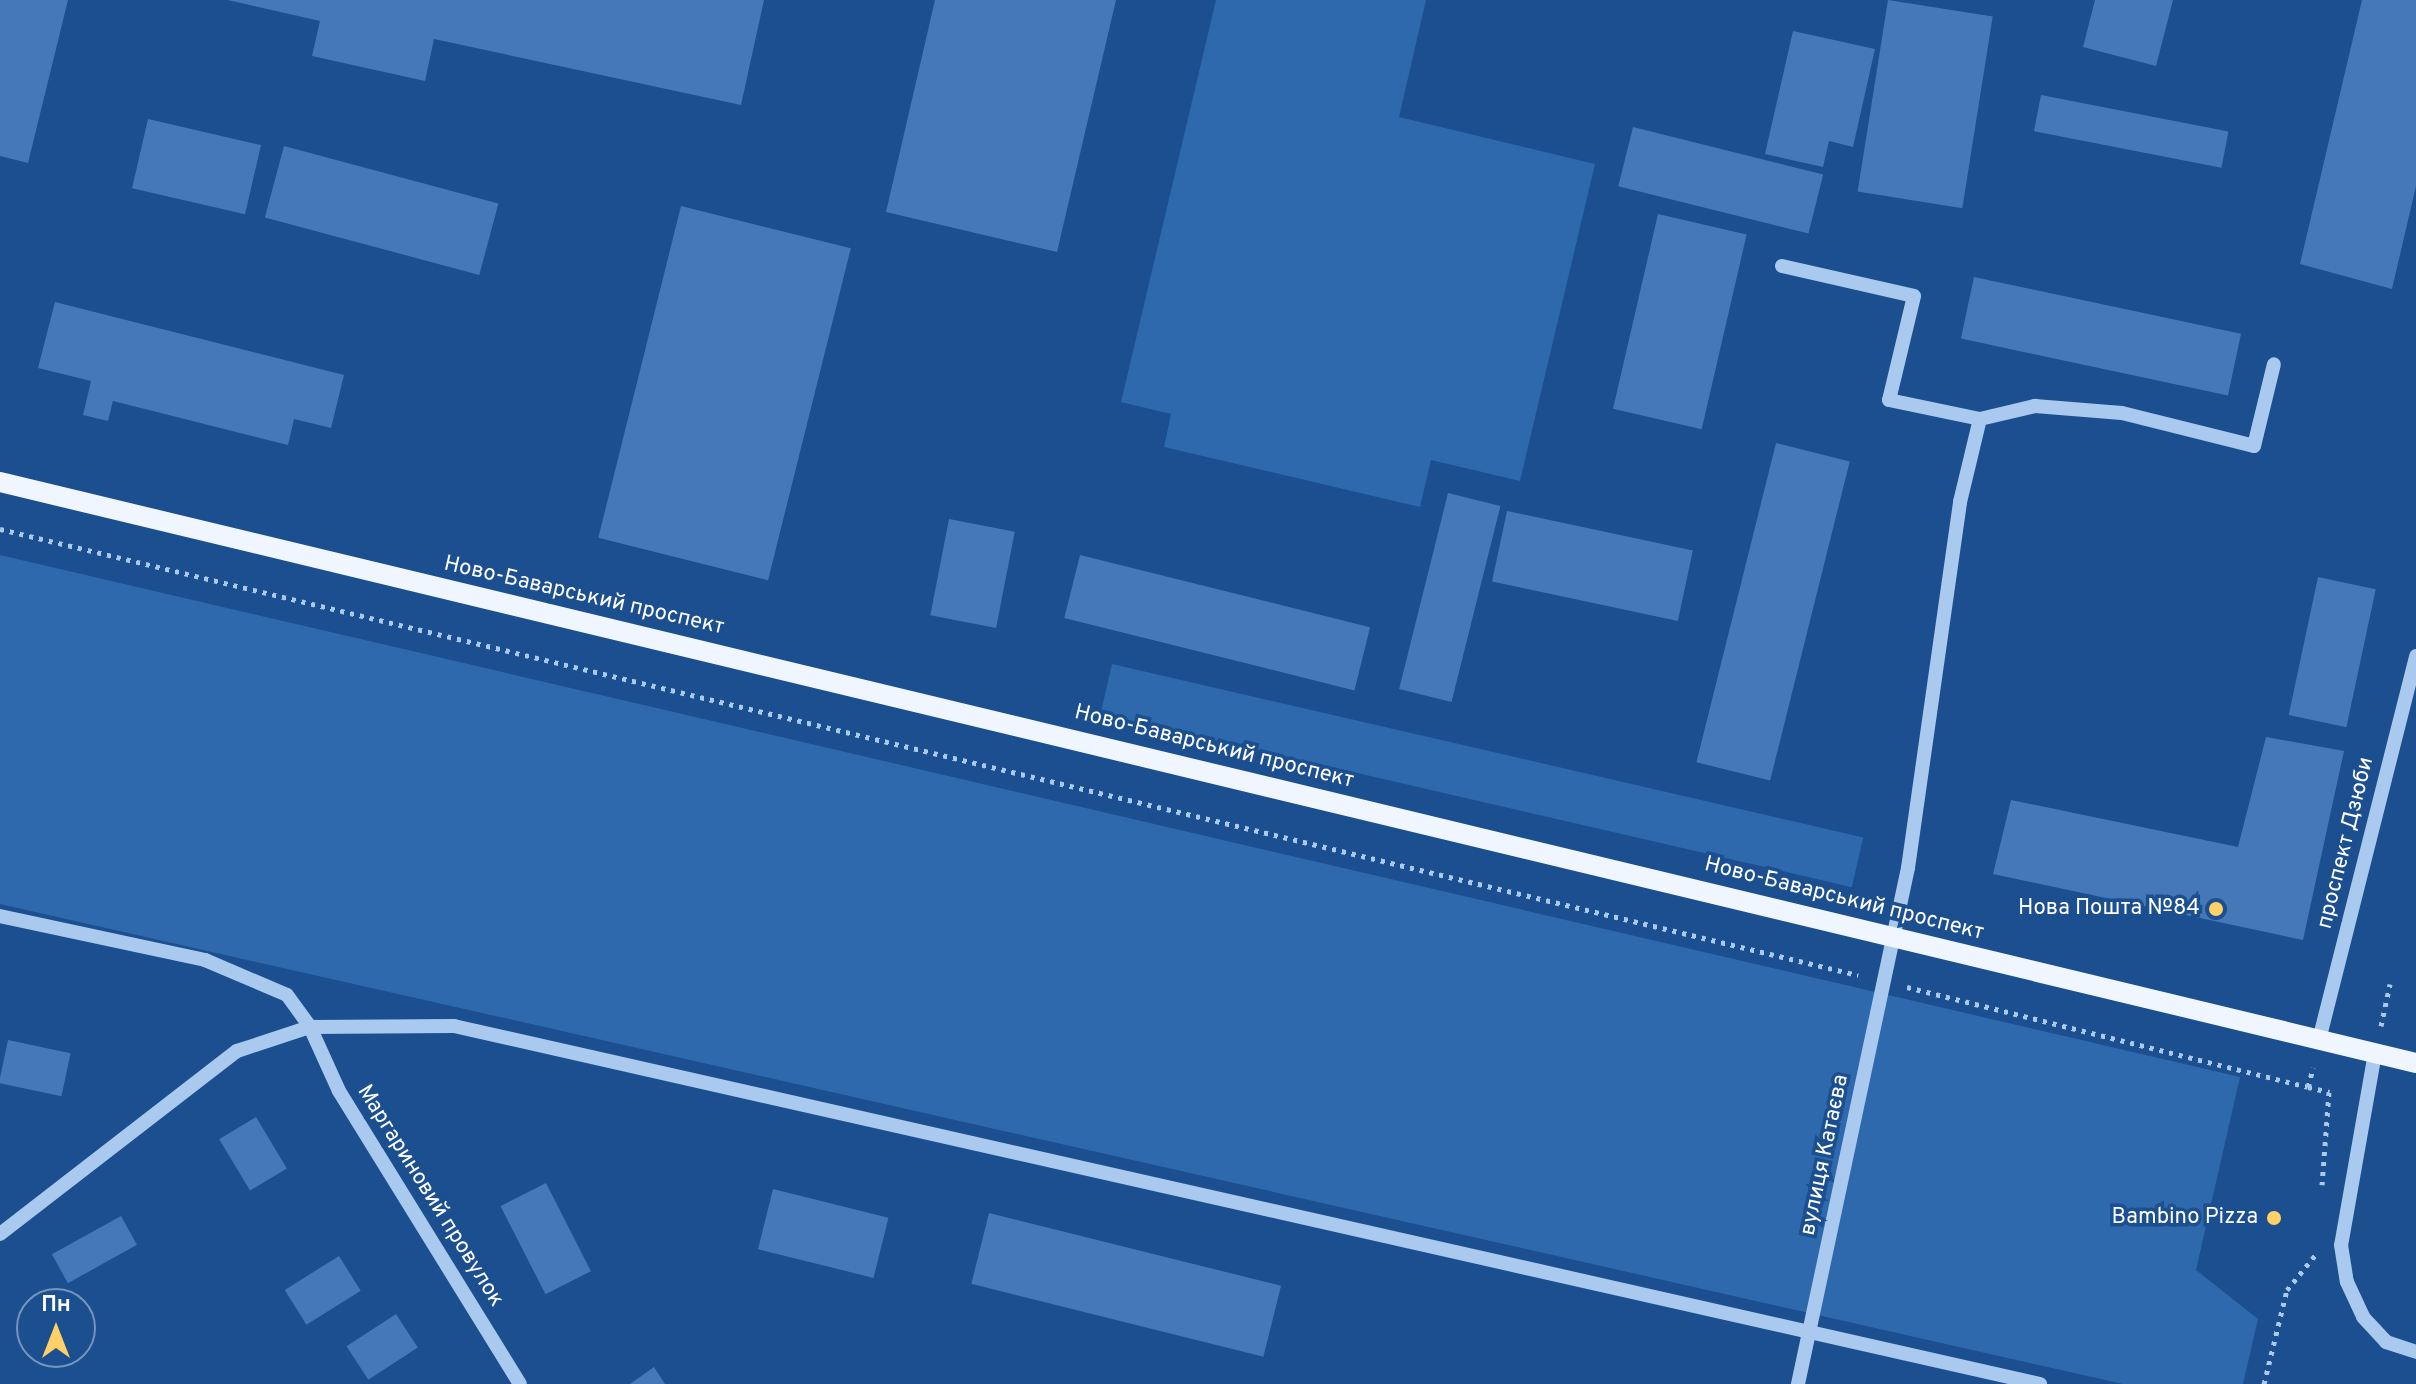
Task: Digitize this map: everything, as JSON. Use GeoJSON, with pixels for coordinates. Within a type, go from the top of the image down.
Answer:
{"type":"FeatureCollection","features":[{"type":"Feature","properties":{"kind":"main road","name":"Ново-Баварський проспект"},"geometry":{"type":"LineString","coordinates":[[0,482],[1895,935],[2416,1063]]}},
{"type":"Feature","properties":{"kind":"street"},"geometry":{"type":"LineString","coordinates":[[1782,266],[1914,296],[1889,400],[1980,419],[2035,406],[2122,413],[2254,446],[2274,364]]}},
{"type":"Feature","properties":{"kind":"street","name":"вулиця Катаєва"},"geometry":{"type":"LineString","coordinates":[[1798,1384],[1895,935],[1960,502],[1980,419]]}},
{"type":"Feature","properties":{"kind":"street","name":"проспект Дзюби"},"geometry":{"type":"LineString","coordinates":[[2319,1040],[2416,656]]}},
{"type":"Feature","properties":{"kind":"street"},"geometry":{"type":"LineString","coordinates":[[0,916],[205,960],[287,995],[310,1027]]}},
{"type":"Feature","properties":{"kind":"street"},"geometry":{"type":"LineString","coordinates":[[0,1234],[237,1051],[310,1027],[454,1026],[2040,1384]]}},
{"type":"Feature","properties":{"kind":"street","name":"Маргариновий провулок"},"geometry":{"type":"LineString","coordinates":[[310,1027],[339,1091],[520,1384]]}},
{"type":"Feature","properties":{"kind":"street"},"geometry":{"type":"LineString","coordinates":[[2375,1053],[2341,1245],[2347,1282],[2363,1317],[2386,1342],[2416,1352]]}},
{"type":"Feature","properties":{"kind":"path"},"geometry":{"type":"LineString","coordinates":[[0,529],[1885,982],[2329,1092],[2322,1197]]}},
{"type":"Feature","properties":{"kind":"path"},"geometry":{"type":"LineString","coordinates":[[2375,1053],[2390,984]]}},
{"type":"Feature","properties":{"kind":"path"},"geometry":{"type":"LineString","coordinates":[[2308,1087],[2319,1040]]}},
{"type":"Feature","properties":{"kind":"path"},"geometry":{"type":"LineString","coordinates":[[2264,1384],[2287,1290],[2319,1251],[2320,1238]]}},
{"type":"Feature","properties":{"kind":"shaded area"},"geometry":{"type":"Polygon","coordinates":[[[1216,0],[1426,0],[1399,117],[1595,164],[1520,481],[1431,460],[1420,507],[1164,447],[1171,414],[1121,402],[1216,0]]]}},
{"type":"Feature","properties":{"kind":"shaded area"},"geometry":{"type":"Polygon","coordinates":[[[0,555],[2240,1077],[2196,1270],[2258,1319],[2243,1384],[2123,1384],[0,904],[0,555]]]}},
{"type":"Feature","properties":{"kind":"shaded area"},"geometry":{"type":"Polygon","coordinates":[[[1112,664],[1863,837],[1852,887],[1101,714],[1112,664]]]}},
{"type":"Feature","properties":{"kind":"building"},"geometry":{"type":"Polygon","coordinates":[[[0,0],[68,0],[28,163],[0,156],[0,0]]]}},
{"type":"Feature","properties":{"kind":"building"},"geometry":{"type":"Polygon","coordinates":[[[228,0],[764,0],[741,105],[434,39],[425,81],[312,56],[320,21],[228,0]]]}},
{"type":"Feature","properties":{"kind":"building"},"geometry":{"type":"Polygon","coordinates":[[[935,0],[1116,0],[1057,252],[886,212],[935,0]]]}},
{"type":"Feature","properties":{"kind":"building"},"geometry":{"type":"Polygon","coordinates":[[[1888,0],[1993,17],[1962,208],[1858,192],[1888,0]]]}},
{"type":"Feature","properties":{"kind":"building"},"geometry":{"type":"Polygon","coordinates":[[[2095,0],[2173,0],[2156,66],[2083,47],[2095,0]]]}},
{"type":"Feature","properties":{"kind":"building"},"geometry":{"type":"Polygon","coordinates":[[[2362,0],[2416,0],[2416,186],[2392,289],[2300,264],[2362,0]]]}},
{"type":"Feature","properties":{"kind":"building"},"geometry":{"type":"Polygon","coordinates":[[[1793,31],[1875,49],[1853,147],[1829,141],[1823,167],[1765,154],[1793,31]]]}},
{"type":"Feature","properties":{"kind":"building"},"geometry":{"type":"Polygon","coordinates":[[[2041,95],[2228,131],[2221,168],[2034,131],[2041,95]]]}},
{"type":"Feature","properties":{"kind":"building"},"geometry":{"type":"Polygon","coordinates":[[[148,119],[261,145],[245,214],[132,188],[148,119]]]}},
{"type":"Feature","properties":{"kind":"building"},"geometry":{"type":"Polygon","coordinates":[[[1633,127],[1823,174],[1808,234],[1618,186],[1633,127]]]}},
{"type":"Feature","properties":{"kind":"building"},"geometry":{"type":"Polygon","coordinates":[[[284,146],[498,203],[479,275],[265,217],[284,146]]]}},
{"type":"Feature","properties":{"kind":"building"},"geometry":{"type":"Polygon","coordinates":[[[681,206],[851,248],[768,580],[598,538],[681,206]]]}},
{"type":"Feature","properties":{"kind":"building"},"geometry":{"type":"Polygon","coordinates":[[[1658,214],[1747,234],[1702,429],[1613,409],[1658,214]]]}},
{"type":"Feature","properties":{"kind":"building"},"geometry":{"type":"Polygon","coordinates":[[[1974,277],[2241,334],[2228,395],[1961,339],[1974,277]]]}},
{"type":"Feature","properties":{"kind":"building"},"geometry":{"type":"Polygon","coordinates":[[[55,302],[344,375],[331,428],[294,419],[288,445],[113,401],[108,421],[83,415],[91,381],[38,368],[55,302]]]}},
{"type":"Feature","properties":{"kind":"building"},"geometry":{"type":"Polygon","coordinates":[[[1776,443],[1850,461],[1770,781],[1696,762],[1776,443]]]}},
{"type":"Feature","properties":{"kind":"building"},"geometry":{"type":"Polygon","coordinates":[[[1448,493],[1500,506],[1452,702],[1399,689],[1448,493]]]}},
{"type":"Feature","properties":{"kind":"building"},"geometry":{"type":"Polygon","coordinates":[[[1507,511],[1693,551],[1678,621],[1492,581],[1507,511]]]}},
{"type":"Feature","properties":{"kind":"building"},"geometry":{"type":"Polygon","coordinates":[[[949,519],[1015,532],[996,628],[930,615],[949,519]]]}},
{"type":"Feature","properties":{"kind":"building"},"geometry":{"type":"Polygon","coordinates":[[[1080,555],[1370,627],[1354,690],[1064,618],[1080,555]]]}},
{"type":"Feature","properties":{"kind":"building"},"geometry":{"type":"Polygon","coordinates":[[[2318,577],[2376,589],[2346,727],[2289,715],[2318,577]]]}},
{"type":"Feature","properties":{"kind":"building"},"geometry":{"type":"Polygon","coordinates":[[[2266,737],[2344,751],[2303,940],[1993,874],[2011,800],[2238,847],[2266,737]]]}},
{"type":"Feature","properties":{"kind":"building"},"geometry":{"type":"Polygon","coordinates":[[[8,1040],[71,1053],[61,1096],[0,1083],[8,1040]]]}},
{"type":"Feature","properties":{"kind":"building"},"geometry":{"type":"Polygon","coordinates":[[[256,1117],[287,1168],[250,1191],[219,1139],[256,1117]]]}},
{"type":"Feature","properties":{"kind":"building"},"geometry":{"type":"Polygon","coordinates":[[[546,1183],[591,1271],[546,1294],[501,1206],[546,1183]]]}},
{"type":"Feature","properties":{"kind":"building"},"geometry":{"type":"Polygon","coordinates":[[[773,1189],[888,1218],[873,1278],[758,1249],[773,1189]]]}},
{"type":"Feature","properties":{"kind":"building"},"geometry":{"type":"Polygon","coordinates":[[[989,1213],[1281,1286],[1263,1357],[971,1284],[989,1213]]]}},
{"type":"Feature","properties":{"kind":"building"},"geometry":{"type":"Polygon","coordinates":[[[121,1216],[137,1245],[68,1283],[52,1254],[121,1216]]]}},
{"type":"Feature","properties":{"kind":"building"},"geometry":{"type":"Polygon","coordinates":[[[339,1256],[361,1291],[306,1325],[285,1290],[339,1256]]]}},
{"type":"Feature","properties":{"kind":"building"},"geometry":{"type":"Polygon","coordinates":[[[396,1314],[418,1348],[368,1380],[347,1346],[396,1314]]]}},
{"type":"Feature","properties":{"kind":"building"},"geometry":{"type":"Polygon","coordinates":[[[654,1367],[665,1384],[630,1384],[654,1367]]]}},
{"type":"Feature","properties":{"kind":"place","name":"Нова Пошта №84"},"geometry":{"type":"Point","coordinates":[2216,909]}},
{"type":"Feature","properties":{"kind":"place","name":"Bambino Pizza"},"geometry":{"type":"Point","coordinates":[2274,1218]}}]}
